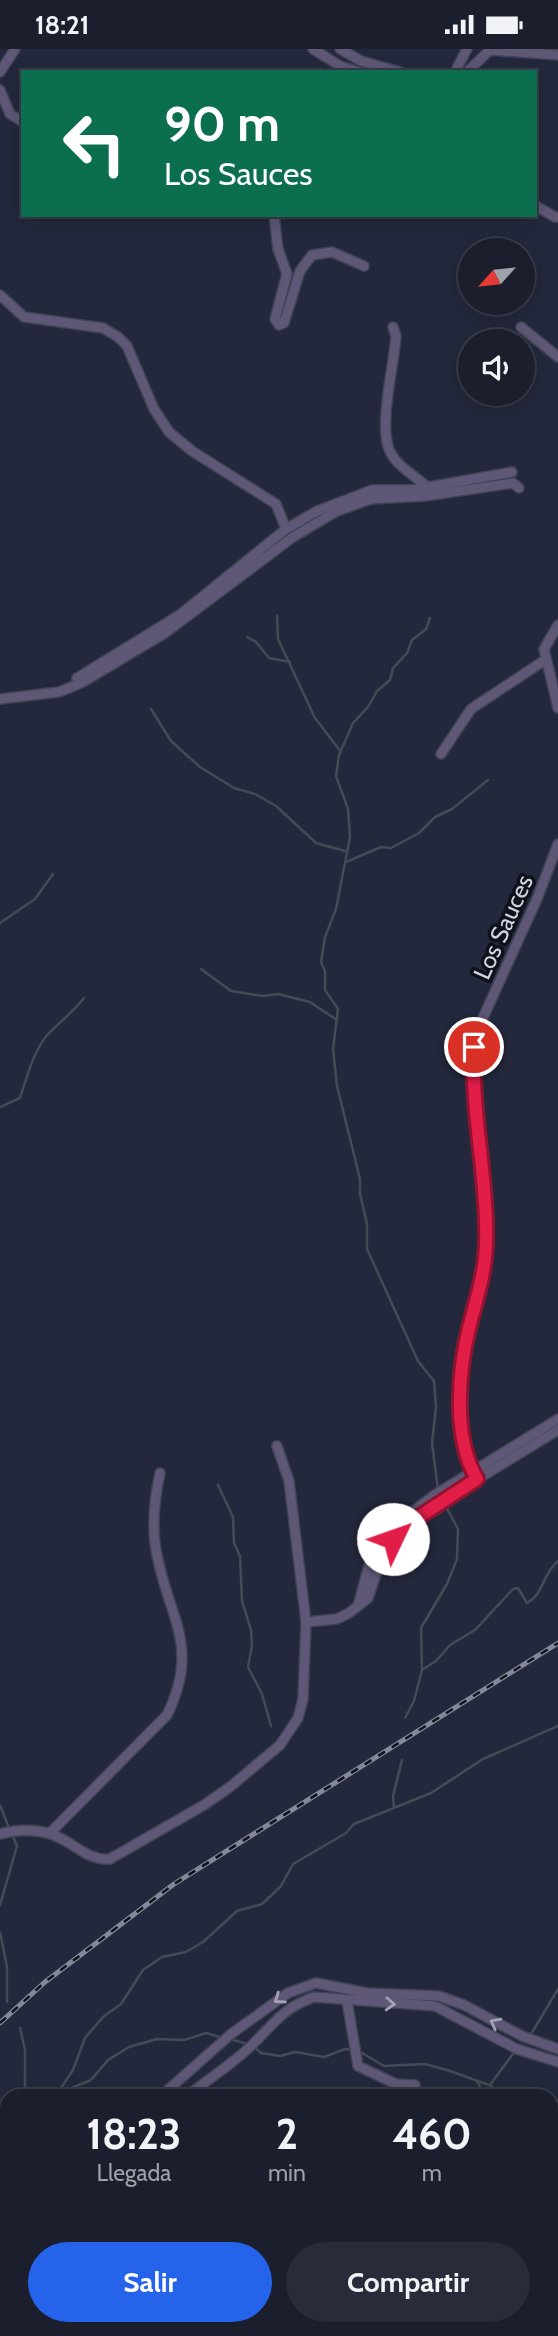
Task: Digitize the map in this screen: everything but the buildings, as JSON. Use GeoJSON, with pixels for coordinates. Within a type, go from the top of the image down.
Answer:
{"type":"FeatureCollection","features":[{"type":"Feature","properties":{"kind":"street"},"geometry":{"type":"LineString","coordinates":[[0,72],[15,49]]}},
{"type":"Feature","properties":{"kind":"street"},"geometry":{"type":"LineString","coordinates":[[313,49],[340,66],[353,70]]}},
{"type":"Feature","properties":{"kind":"street"},"geometry":{"type":"LineString","coordinates":[[340,49],[360,61],[393,70]]}},
{"type":"Feature","properties":{"kind":"street"},"geometry":{"type":"LineString","coordinates":[[456,70],[467,49]]}},
{"type":"Feature","properties":{"kind":"street"},"geometry":{"type":"LineString","coordinates":[[469,70],[489,50],[558,55]]}},
{"type":"Feature","properties":{"kind":"street"},"geometry":{"type":"LineString","coordinates":[[0,90],[10,114],[21,121]]}},
{"type":"Feature","properties":{"kind":"street"},"geometry":{"type":"LineString","coordinates":[[537,208],[555,218],[558,216]]}},
{"type":"Feature","properties":{"kind":"street"},"geometry":{"type":"LineString","coordinates":[[274,217],[274,229],[287,274],[275,319],[279,325],[284,323],[300,271],[312,255],[331,252],[364,266]]}},
{"type":"Feature","properties":{"kind":"street"},"geometry":{"type":"LineString","coordinates":[[0,295],[24,317],[103,328],[118,337],[127,347],[154,409],[169,432],[192,451],[276,504],[286,529]]}},
{"type":"Feature","properties":{"kind":"street"},"geometry":{"type":"LineString","coordinates":[[393,327],[396,336],[387,406],[388,448],[398,463],[427,487]]}},
{"type":"Feature","properties":{"kind":"street"},"geometry":{"type":"LineString","coordinates":[[521,327],[558,357]]}},
{"type":"Feature","properties":{"kind":"street"},"geometry":{"type":"LineString","coordinates":[[77,678],[181,614],[286,529],[351,496],[372,490],[427,487],[512,472]]}},
{"type":"Feature","properties":{"kind":"street"},"geometry":{"type":"LineString","coordinates":[[0,699],[59,692],[83,682],[165,633],[293,537],[337,511],[371,499],[425,496],[513,483],[519,488]]}},
{"type":"Feature","properties":{"kind":"street"},"geometry":{"type":"LineString","coordinates":[[558,625],[547,641],[545,660],[558,708]]}},
{"type":"Feature","properties":{"kind":"street"},"geometry":{"type":"LineString","coordinates":[[441,754],[471,709],[545,660]]}},
{"type":"Feature","properties":{"kind":"street","name":"Los Sauces"},"geometry":{"type":"LineString","coordinates":[[475,1475],[464,1453],[460,1396],[463,1359],[481,1284],[486,1242],[474,1091],[474,1047],[477,1031],[537,899],[558,843]]}},
{"type":"Feature","properties":{"kind":"street"},"geometry":{"type":"LineString","coordinates":[[475,1475],[558,1419]]}},
{"type":"Feature","properties":{"kind":"street"},"geometry":{"type":"LineString","coordinates":[[306,1622],[337,1619],[358,1606],[371,1558],[388,1532],[411,1512],[558,1430]]}},
{"type":"Feature","properties":{"kind":"street"},"geometry":{"type":"LineString","coordinates":[[0,1835],[35,1830],[50,1833],[93,1858],[110,1859],[204,1805],[260,1764],[292,1731],[303,1699],[306,1622],[289,1481],[277,1446]]}},
{"type":"Feature","properties":{"kind":"street"},"geometry":{"type":"LineString","coordinates":[[50,1833],[167,1715],[179,1691],[184,1655],[155,1546],[154,1498],[160,1473]]}},
{"type":"Feature","properties":{"kind":"street"},"geometry":{"type":"LineString","coordinates":[[169,2089],[231,2034],[288,1993],[309,1984],[328,1984],[368,1993],[439,1996],[464,2005],[522,2036],[558,2049]]}},
{"type":"Feature","properties":{"kind":"street"},"geometry":{"type":"LineString","coordinates":[[328,1984],[331,1999]]}},
{"type":"Feature","properties":{"kind":"street"},"geometry":{"type":"LineString","coordinates":[[196,2089],[252,2045],[267,2027],[298,2002],[314,1997],[435,2006],[517,2049],[558,2062]]}},
{"type":"Feature","properties":{"kind":"street"},"geometry":{"type":"LineString","coordinates":[[347,2001],[358,2066],[396,2084],[415,2085]]}},
{"type":"Feature","properties":{"kind":"waterway"},"geometry":{"type":"LineString","coordinates":[[277,616],[278,639],[315,718],[341,752]]}},
{"type":"Feature","properties":{"kind":"waterway"},"geometry":{"type":"LineString","coordinates":[[430,618],[426,629],[412,640],[407,653],[393,668],[390,680],[377,691],[368,707],[353,723],[339,755],[336,776],[348,809],[350,837],[336,909],[325,937],[321,962],[325,971],[325,990],[338,1009],[333,1049],[337,1086],[360,1179],[360,1194],[367,1224],[367,1249],[418,1361],[434,1381],[436,1407],[432,1443],[438,1489]]}},
{"type":"Feature","properties":{"kind":"waterway"},"geometry":{"type":"LineString","coordinates":[[247,637],[256,642],[269,658],[290,662]]}},
{"type":"Feature","properties":{"kind":"waterway"},"geometry":{"type":"LineString","coordinates":[[151,709],[171,741],[200,767],[234,788],[255,794],[276,806],[316,843],[345,851]]}},
{"type":"Feature","properties":{"kind":"waterway"},"geometry":{"type":"LineString","coordinates":[[346,862],[381,847],[391,848],[419,833],[435,817],[452,809],[488,780]]}},
{"type":"Feature","properties":{"kind":"waterway"},"geometry":{"type":"LineString","coordinates":[[0,923],[35,899],[53,874]]}},
{"type":"Feature","properties":{"kind":"waterway"},"geometry":{"type":"LineString","coordinates":[[201,969],[231,991],[263,996],[278,994],[310,1002],[337,1020]]}},
{"type":"Feature","properties":{"kind":"waterway"},"geometry":{"type":"LineString","coordinates":[[0,1107],[20,1098],[39,1047],[49,1033],[84,998]]}},
{"type":"Feature","properties":{"kind":"waterway"},"geometry":{"type":"LineString","coordinates":[[218,1485],[233,1517],[234,1543],[240,1556],[242,1601],[251,1630],[252,1646],[248,1667],[262,1694],[271,1726]]}},
{"type":"Feature","properties":{"kind":"waterway"},"geometry":{"type":"LineString","coordinates":[[422,1670],[421,1628],[447,1584],[457,1559],[458,1529],[443,1501]]}},
{"type":"Feature","properties":{"kind":"waterway"},"geometry":{"type":"LineString","coordinates":[[405,1718],[414,1701],[422,1670],[436,1661],[450,1645],[475,1630],[513,1589],[518,1588],[527,1603],[533,1599],[558,1561]]}},
{"type":"Feature","properties":{"kind":"waterway"},"geometry":{"type":"LineString","coordinates":[[60,2089],[73,2070],[85,2038],[103,2017],[121,2004],[143,1970],[162,1957],[186,1952],[203,1942],[237,1911],[262,1904],[281,1886],[293,1864],[346,1833],[354,1824],[431,1793],[483,1759],[558,1726]]}},
{"type":"Feature","properties":{"kind":"waterway"},"geometry":{"type":"LineString","coordinates":[[394,1808],[393,1796],[402,1760]]}},
{"type":"Feature","properties":{"kind":"waterway"},"geometry":{"type":"LineString","coordinates":[[0,1805],[9,1828]]}},
{"type":"Feature","properties":{"kind":"waterway"},"geometry":{"type":"LineString","coordinates":[[0,1905],[17,1846],[12,1834]]}},
{"type":"Feature","properties":{"kind":"waterway"},"geometry":{"type":"LineString","coordinates":[[0,1932],[7,1967],[7,2002]]}},
{"type":"Feature","properties":{"kind":"waterway"},"geometry":{"type":"LineString","coordinates":[[530,2036],[558,1989]]}},
{"type":"Feature","properties":{"kind":"waterway"},"geometry":{"type":"LineString","coordinates":[[20,2028],[25,2050],[25,2089]]}},
{"type":"Feature","properties":{"kind":"waterway"},"geometry":{"type":"LineString","coordinates":[[69,2089],[91,2080],[108,2060],[129,2047],[157,2039],[184,2040],[206,2033],[223,2038]]}},
{"type":"Feature","properties":{"kind":"waterway"},"geometry":{"type":"LineString","coordinates":[[229,2039],[252,2045],[261,2053],[280,2056],[295,2052],[324,2057],[345,2049],[353,2050]]}},
{"type":"Feature","properties":{"kind":"waterway"},"geometry":{"type":"LineString","coordinates":[[359,2051],[384,2066],[425,2064],[496,2089]]}},
{"type":"Feature","properties":{"kind":"waterway"},"geometry":{"type":"LineString","coordinates":[[490,2085],[515,2051]]}},
{"type":"Feature","properties":{"kind":"waterway"},"geometry":{"type":"LineString","coordinates":[[477,2081],[481,2089]]}},
{"type":"Feature","properties":{"kind":"railway"},"geometry":{"type":"LineString","coordinates":[[0,2023],[45,1982],[174,1884],[558,1643]]}},
{"type":"Feature","properties":{"kind":"route"},"geometry":{"type":"LineString","coordinates":[[393,1539],[411,1522],[477,1479],[464,1453],[460,1396],[468,1328],[481,1284],[486,1242],[474,1091],[474,1047]]}}]}
